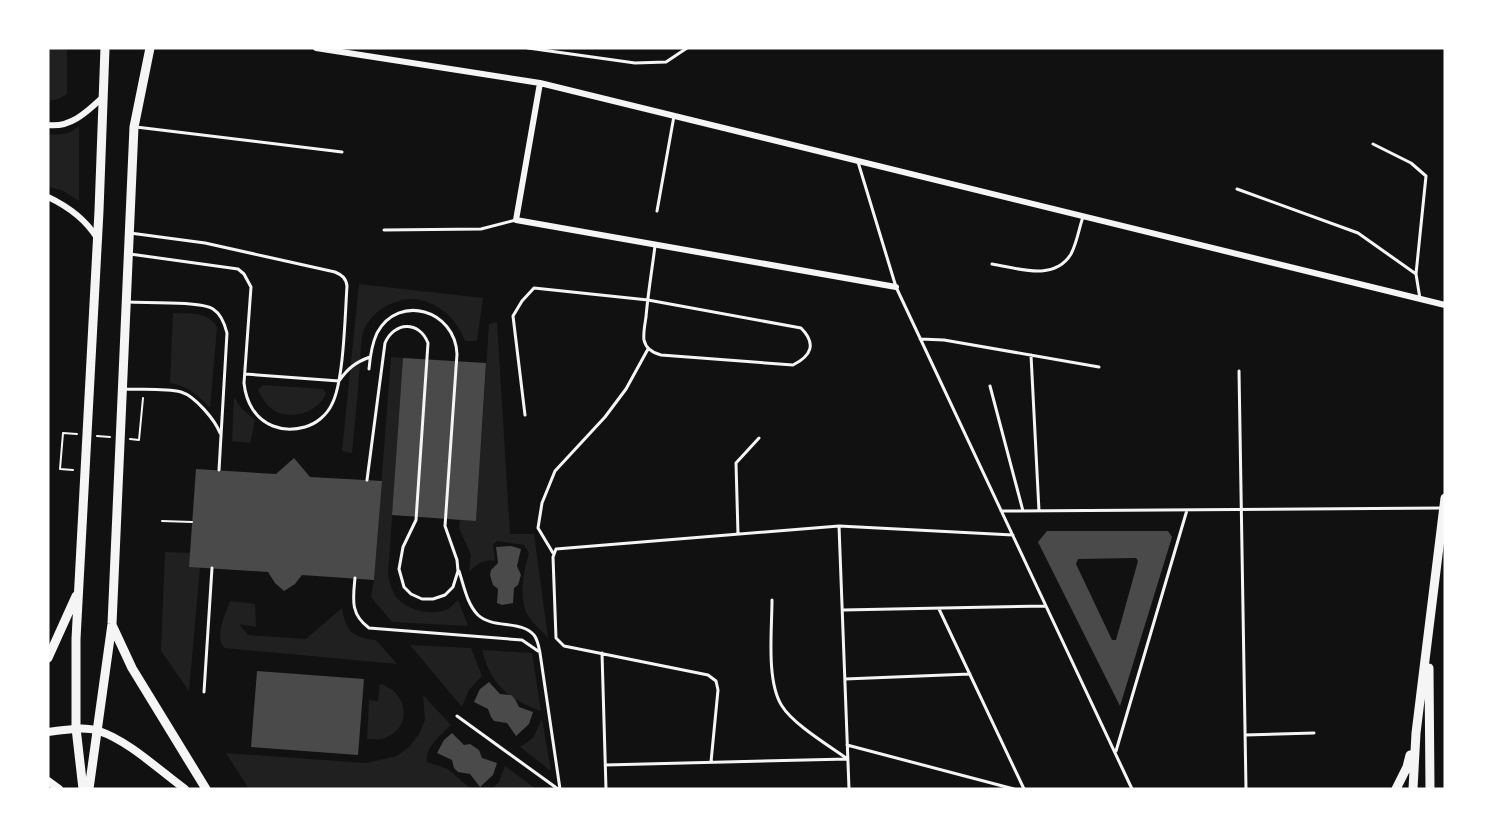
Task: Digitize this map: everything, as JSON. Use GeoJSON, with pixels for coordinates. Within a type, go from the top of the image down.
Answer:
{"type":"FeatureCollection","features":[{"type":"Feature","properties":{"kind":"main road"},"geometry":{"type":"LineString","coordinates":[[83,789],[76,728],[76,639],[105,48]]}},
{"type":"Feature","properties":{"kind":"main road"},"geometry":{"type":"LineString","coordinates":[[89,789],[112,624],[134,127],[150,48]]}},
{"type":"Feature","properties":{"kind":"main road"},"geometry":{"type":"LineString","coordinates":[[1413,789],[1416,733],[1444,503]]}},
{"type":"Feature","properties":{"kind":"main road"},"geometry":{"type":"LineString","coordinates":[[48,658],[78,591]]}},
{"type":"Feature","properties":{"kind":"main road"},"geometry":{"type":"LineString","coordinates":[[112,624],[132,668],[206,789]]}},
{"type":"Feature","properties":{"kind":"main road"},"geometry":{"type":"LineString","coordinates":[[1428,636],[1430,789]]}},
{"type":"Feature","properties":{"kind":"main road"},"geometry":{"type":"LineString","coordinates":[[1396,789],[1407,767],[1416,733]]}},
{"type":"Feature","properties":{"kind":"street"},"geometry":{"type":"LineString","coordinates":[[316,48],[540,82],[1445,305]]}},
{"type":"Feature","properties":{"kind":"street"},"geometry":{"type":"LineString","coordinates":[[540,82],[516,220],[896,287]]}},
{"type":"Feature","properties":{"kind":"street"},"geometry":{"type":"LineString","coordinates":[[48,125],[63,125],[72,121],[88,111],[104,96]]}},
{"type":"Feature","properties":{"kind":"street"},"geometry":{"type":"LineString","coordinates":[[48,197],[86,223],[97,238]]}},
{"type":"Feature","properties":{"kind":"street"},"geometry":{"type":"LineString","coordinates":[[48,732],[76,728],[98,731],[126,746],[185,789]]}},
{"type":"Feature","properties":{"kind":"street"},"geometry":{"type":"LineString","coordinates":[[48,781],[59,789]]}},
{"type":"Feature","properties":{"kind":"lane"},"geometry":{"type":"LineString","coordinates":[[528,48],[636,63],[666,62],[687,48]]}},
{"type":"Feature","properties":{"kind":"lane"},"geometry":{"type":"LineString","coordinates":[[657,211],[674,116]]}},
{"type":"Feature","properties":{"kind":"lane"},"geometry":{"type":"LineString","coordinates":[[134,127],[342,152]]}},
{"type":"Feature","properties":{"kind":"lane"},"geometry":{"type":"LineString","coordinates":[[1373,144],[1411,163],[1426,176],[1416,274],[1420,299]]}},
{"type":"Feature","properties":{"kind":"lane"},"geometry":{"type":"LineString","coordinates":[[858,162],[896,287],[1132,789]]}},
{"type":"Feature","properties":{"kind":"lane"},"geometry":{"type":"LineString","coordinates":[[1237,189],[1358,233],[1416,274]]}},
{"type":"Feature","properties":{"kind":"lane"},"geometry":{"type":"LineString","coordinates":[[992,264],[1040,272],[1054,269],[1070,255],[1083,217]]}},
{"type":"Feature","properties":{"kind":"lane"},"geometry":{"type":"LineString","coordinates":[[384,230],[481,229],[516,220]]}},
{"type":"Feature","properties":{"kind":"lane"},"geometry":{"type":"LineString","coordinates":[[128,254],[238,269],[251,286],[244,374],[245,392],[251,407],[262,420],[287,430],[307,427],[326,414],[336,396],[339,381],[347,286],[342,275],[205,243],[129,233]]}},
{"type":"Feature","properties":{"kind":"lane"},"geometry":{"type":"LineString","coordinates":[[525,415],[513,316],[522,301],[534,288],[648,300],[801,328],[807,334],[810,344],[805,359],[793,365],[661,355],[648,349],[644,341],[648,300],[655,246]]}},
{"type":"Feature","properties":{"kind":"lane"},"geometry":{"type":"LineString","coordinates":[[122,389],[182,393],[203,408],[216,424],[220,434],[219,470],[227,333],[224,324],[213,309],[201,305],[126,302]]}},
{"type":"Feature","properties":{"kind":"lane"},"geometry":{"type":"LineString","coordinates":[[367,480],[385,343],[393,330],[408,326],[423,333],[428,343],[416,520],[403,547],[399,569],[401,582],[407,591],[416,597],[433,600],[450,591],[459,571],[445,526],[457,347],[451,331],[440,318],[431,314],[413,310],[399,313],[386,322],[377,333],[369,369]]}},
{"type":"Feature","properties":{"kind":"lane"},"geometry":{"type":"LineString","coordinates":[[920,339],[944,340],[1099,367]]}},
{"type":"Feature","properties":{"kind":"lane"},"geometry":{"type":"LineString","coordinates":[[648,349],[626,389],[612,408],[555,471],[542,503],[538,528],[553,553],[556,638],[559,643],[564,646],[708,675],[716,681],[718,690],[711,762]]}},
{"type":"Feature","properties":{"kind":"lane"},"geometry":{"type":"LineString","coordinates":[[1031,356],[1039,510]]}},
{"type":"Feature","properties":{"kind":"lane"},"geometry":{"type":"LineString","coordinates":[[339,381],[346,370],[356,362],[370,357]]}},
{"type":"Feature","properties":{"kind":"lane"},"geometry":{"type":"LineString","coordinates":[[1239,371],[1246,789]]}},
{"type":"Feature","properties":{"kind":"lane"},"geometry":{"type":"LineString","coordinates":[[244,374],[339,381]]}},
{"type":"Feature","properties":{"kind":"lane"},"geometry":{"type":"LineString","coordinates":[[990,386],[1023,511]]}},
{"type":"Feature","properties":{"kind":"lane"},"geometry":{"type":"LineString","coordinates":[[738,534],[736,463],[759,438]]}},
{"type":"Feature","properties":{"kind":"lane"},"geometry":{"type":"LineString","coordinates":[[1001,511],[1241,509],[1444,503]]}},
{"type":"Feature","properties":{"kind":"lane"},"geometry":{"type":"LineString","coordinates":[[1115,752],[1187,509]]}},
{"type":"Feature","properties":{"kind":"lane"},"geometry":{"type":"LineString","coordinates":[[553,553],[559,548],[839,526],[1012,535]]}},
{"type":"Feature","properties":{"kind":"lane"},"geometry":{"type":"LineString","coordinates":[[839,526],[849,789]]}},
{"type":"Feature","properties":{"kind":"lane"},"geometry":{"type":"LineString","coordinates":[[204,692],[212,568]]}},
{"type":"Feature","properties":{"kind":"lane"},"geometry":{"type":"LineString","coordinates":[[459,569],[468,598],[476,612],[490,622],[525,629],[534,634],[540,653],[559,789]]}},
{"type":"Feature","properties":{"kind":"lane"},"geometry":{"type":"LineString","coordinates":[[355,578],[352,604],[354,611],[369,627],[522,640],[540,653]]}},
{"type":"Feature","properties":{"kind":"lane"},"geometry":{"type":"LineString","coordinates":[[772,600],[772,673],[775,692],[782,707],[806,729],[848,759]]}},
{"type":"Feature","properties":{"kind":"lane"},"geometry":{"type":"LineString","coordinates":[[843,610],[1046,606]]}},
{"type":"Feature","properties":{"kind":"lane"},"geometry":{"type":"LineString","coordinates":[[939,608],[1024,789]]}},
{"type":"Feature","properties":{"kind":"lane"},"geometry":{"type":"LineString","coordinates":[[602,653],[606,789]]}},
{"type":"Feature","properties":{"kind":"lane"},"geometry":{"type":"LineString","coordinates":[[845,679],[970,674]]}},
{"type":"Feature","properties":{"kind":"lane"},"geometry":{"type":"LineString","coordinates":[[457,716],[559,789]]}},
{"type":"Feature","properties":{"kind":"lane"},"geometry":{"type":"LineString","coordinates":[[1245,735],[1314,733]]}},
{"type":"Feature","properties":{"kind":"lane"},"geometry":{"type":"LineString","coordinates":[[847,745],[1014,789]]}},
{"type":"Feature","properties":{"kind":"lane"},"geometry":{"type":"LineString","coordinates":[[605,765],[848,759]]}},
{"type":"Feature","properties":{"kind":"path"},"geometry":{"type":"LineString","coordinates":[[129,439],[139,440],[144,390]]}},
{"type":"Feature","properties":{"kind":"path"},"geometry":{"type":"LineString","coordinates":[[85,435],[63,433],[60,469],[85,471]]}},
{"type":"Feature","properties":{"kind":"path"},"geometry":{"type":"LineString","coordinates":[[96,436],[118,438]]}},
{"type":"Feature","properties":{"kind":"path"},"geometry":{"type":"LineString","coordinates":[[162,521],[192,522]]}},
{"type":"Feature","properties":{"kind":"shaded area"},"geometry":{"type":"Polygon","coordinates":[[[48,48],[67,48],[67,94],[48,101],[48,48]]]}},
{"type":"Feature","properties":{"kind":"shaded area"},"geometry":{"type":"Polygon","coordinates":[[[79,126],[79,201],[62,190],[48,187],[48,134],[65,134],[79,126]]]}},
{"type":"Feature","properties":{"kind":"shaded area"},"geometry":{"type":"Polygon","coordinates":[[[359,284],[483,298],[477,341],[465,341],[458,326],[448,314],[420,300],[395,302],[373,316],[362,338],[352,453],[342,451],[359,284]]]}},
{"type":"Feature","properties":{"kind":"shaded area"},"geometry":{"type":"Polygon","coordinates":[[[173,313],[204,316],[217,328],[210,408],[192,392],[170,383],[173,313]]]}},
{"type":"Feature","properties":{"kind":"shaded area"},"geometry":{"type":"Polygon","coordinates":[[[497,322],[510,534],[534,534],[548,638],[531,619],[524,605],[523,582],[529,553],[524,545],[497,541],[493,545],[495,561],[480,563],[469,572],[471,555],[459,528],[460,520],[476,520],[489,324],[497,322]]]}},
{"type":"Feature","properties":{"kind":"shaded area"},"geometry":{"type":"Polygon","coordinates":[[[391,357],[403,358],[388,575],[395,595],[409,607],[436,612],[449,608],[458,600],[468,626],[392,622],[371,597],[391,357]]]}},
{"type":"Feature","properties":{"kind":"shaded area"},"geometry":{"type":"Polygon","coordinates":[[[263,385],[323,389],[326,393],[318,405],[312,409],[291,415],[274,410],[268,405],[258,390],[263,385]]]}},
{"type":"Feature","properties":{"kind":"shaded area"},"geometry":{"type":"Polygon","coordinates":[[[234,397],[242,409],[255,420],[250,443],[232,441],[234,397]]]}},
{"type":"Feature","properties":{"kind":"shaded area"},"geometry":{"type":"Polygon","coordinates":[[[165,552],[190,553],[200,568],[189,691],[161,651],[165,552]]]}},
{"type":"Feature","properties":{"kind":"shaded area"},"geometry":{"type":"Polygon","coordinates":[[[230,601],[255,604],[256,627],[239,624],[248,635],[306,639],[342,608],[348,628],[356,635],[376,640],[397,664],[225,648],[220,632],[230,601]]]}},
{"type":"Feature","properties":{"kind":"shaded area"},"geometry":{"type":"Polygon","coordinates":[[[410,645],[471,648],[482,676],[469,690],[462,707],[410,645]]]}},
{"type":"Feature","properties":{"kind":"shaded area"},"geometry":{"type":"Polygon","coordinates":[[[482,650],[532,653],[541,711],[510,696],[496,682],[490,673],[482,650]]]}},
{"type":"Feature","properties":{"kind":"shaded area"},"geometry":{"type":"Polygon","coordinates":[[[380,684],[390,688],[402,703],[403,721],[399,729],[391,735],[379,739],[367,739],[369,700],[378,701],[380,684]]]}},
{"type":"Feature","properties":{"kind":"shaded area"},"geometry":{"type":"Polygon","coordinates":[[[423,695],[451,725],[431,746],[427,762],[448,769],[471,789],[249,789],[226,753],[366,763],[397,756],[409,747],[419,734],[425,720],[423,695]]]}},
{"type":"Feature","properties":{"kind":"shaded area"},"geometry":{"type":"Polygon","coordinates":[[[542,719],[551,771],[520,747],[533,738],[542,719]]]}},
{"type":"Feature","properties":{"kind":"shaded area"},"geometry":{"type":"Polygon","coordinates":[[[505,766],[536,789],[492,789],[499,782],[505,766]]]}},
{"type":"Feature","properties":{"kind":"building"},"geometry":{"type":"Polygon","coordinates":[[[403,358],[486,363],[476,521],[392,515],[403,358]]]}},
{"type":"Feature","properties":{"kind":"building"},"geometry":{"type":"Polygon","coordinates":[[[294,458],[310,477],[382,481],[374,580],[302,575],[295,584],[284,591],[268,572],[189,567],[196,469],[276,474],[294,458]]]}},
{"type":"Feature","properties":{"kind":"building"},"geometry":{"type":"Polygon","coordinates":[[[1047,531],[1168,531],[1172,537],[1120,706],[1038,542],[1047,531]],[[1136,558],[1078,559],[1076,564],[1112,640],[1116,640],[1138,561],[1136,558]]]}},
{"type":"Feature","properties":{"kind":"building"},"geometry":{"type":"Polygon","coordinates":[[[511,546],[521,549],[517,566],[521,575],[518,585],[514,588],[513,603],[502,605],[497,603],[498,589],[493,585],[490,575],[491,570],[498,563],[496,547],[511,546]]]}},
{"type":"Feature","properties":{"kind":"building"},"geometry":{"type":"Polygon","coordinates":[[[257,671],[364,679],[358,755],[251,747],[257,671]]]}},
{"type":"Feature","properties":{"kind":"building"},"geometry":{"type":"Polygon","coordinates":[[[489,682],[500,694],[511,695],[519,707],[533,712],[529,724],[516,736],[507,723],[494,721],[488,709],[474,702],[480,689],[489,682]]]}},
{"type":"Feature","properties":{"kind":"building"},"geometry":{"type":"Polygon","coordinates":[[[452,733],[464,745],[470,744],[479,750],[482,758],[497,763],[493,775],[480,787],[470,774],[458,772],[452,760],[437,753],[444,740],[452,733]]]}}]}
